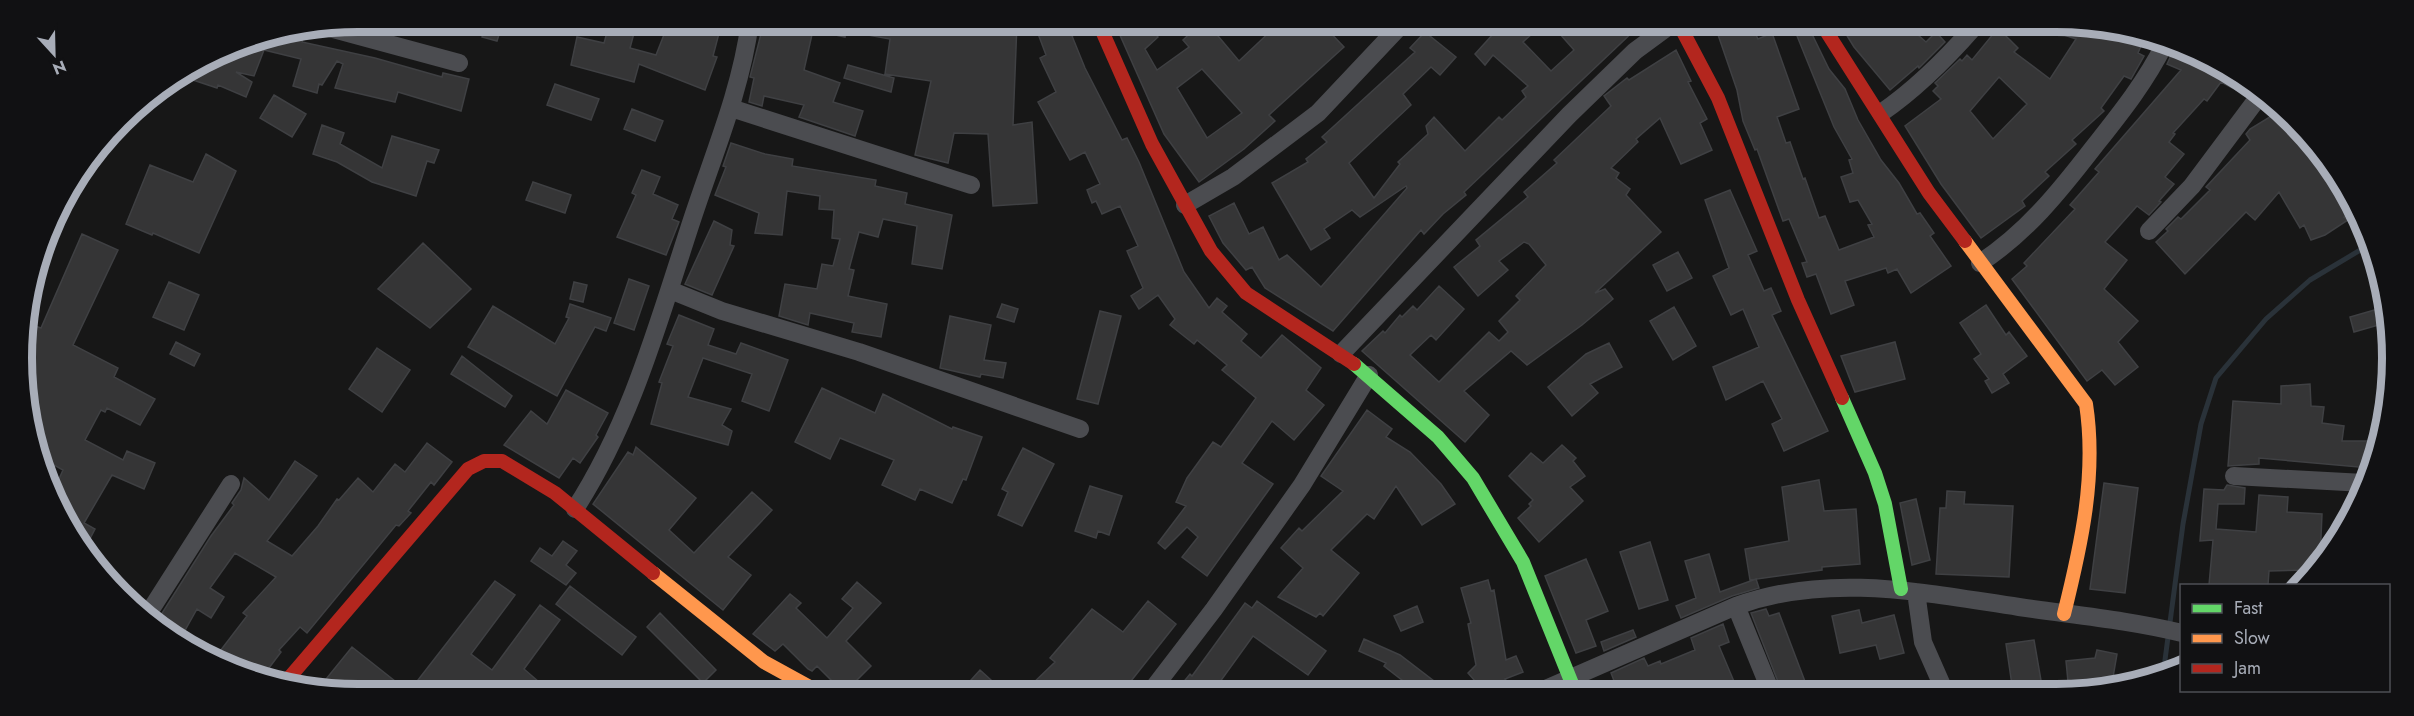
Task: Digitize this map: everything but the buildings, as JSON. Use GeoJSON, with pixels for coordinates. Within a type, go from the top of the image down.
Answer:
{"type":"FeatureCollection","features":[{"type":"Feature","properties":{"kind":"street"},"geometry":{"type":"LineString","coordinates":[[344,32],[459,63]]}},
{"type":"Feature","properties":{"kind":"street"},"geometry":{"type":"LineString","coordinates":[[575,509],[605,460],[622,423],[670,290],[731,108],[749,32]]}},
{"type":"Feature","properties":{"kind":"street"},"geometry":{"type":"LineString","coordinates":[[1103,32],[1152,144],[1211,251],[1246,293],[1341,354],[1369,375],[1437,437],[1473,477],[1523,562],[1572,684],[1736,606],[1767,594],[1804,588],[1852,586],[1908,590],[2174,631]]}},
{"type":"Feature","properties":{"kind":"street"},"geometry":{"type":"LineString","coordinates":[[1185,205],[1233,177],[1318,113],[1394,32]]}},
{"type":"Feature","properties":{"kind":"street"},"geometry":{"type":"LineString","coordinates":[[1341,354],[1569,115],[1635,51],[1661,32]]}},
{"type":"Feature","properties":{"kind":"street"},"geometry":{"type":"LineString","coordinates":[[1683,32],[1718,98],[1798,300],[1875,473],[1923,642],[1941,684]]}},
{"type":"Feature","properties":{"kind":"street"},"geometry":{"type":"LineString","coordinates":[[1827,32],[1881,113],[1929,193],[2086,404],[2090,444],[2084,517],[2075,572],[2064,614]]}},
{"type":"Feature","properties":{"kind":"street"},"geometry":{"type":"LineString","coordinates":[[1881,113],[1901,100],[1935,70],[1969,32]]}},
{"type":"Feature","properties":{"kind":"street"},"geometry":{"type":"LineString","coordinates":[[1980,263],[2003,248],[2036,219],[2129,103],[2161,49]]}},
{"type":"Feature","properties":{"kind":"street"},"geometry":{"type":"LineString","coordinates":[[2149,231],[2192,186],[2256,100]]}},
{"type":"Feature","properties":{"kind":"street"},"geometry":{"type":"LineString","coordinates":[[731,108],[971,185]]}},
{"type":"Feature","properties":{"kind":"street"},"geometry":{"type":"LineString","coordinates":[[670,290],[722,311],[859,352],[1080,429]]}},
{"type":"Feature","properties":{"kind":"street"},"geometry":{"type":"LineString","coordinates":[[1157,684],[1214,609],[1305,479],[1369,375]]}},
{"type":"Feature","properties":{"kind":"street"},"geometry":{"type":"LineString","coordinates":[[290,677],[468,469],[484,461],[502,461],[555,494],[764,662],[800,684]]}},
{"type":"Feature","properties":{"kind":"street"},"geometry":{"type":"LineString","coordinates":[[2234,476],[2358,483]]}},
{"type":"Feature","properties":{"kind":"street"},"geometry":{"type":"LineString","coordinates":[[151,610],[231,484]]}},
{"type":"Feature","properties":{"kind":"street"},"geometry":{"type":"LineString","coordinates":[[1736,606],[1768,684]]}},
{"type":"Feature","properties":{"kind":"waterway"},"geometry":{"type":"LineString","coordinates":[[2164,666],[2183,524],[2201,424],[2216,378],[2266,319],[2310,280],[2363,248]]}},
{"type":"Feature","properties":{"kind":"traffic: fast"},"geometry":{"type":"LineString","coordinates":[[1354,364],[1438,437],[1473,478],[1523,562],[1572,684]]}},
{"type":"Feature","properties":{"kind":"traffic: fast"},"geometry":{"type":"LineString","coordinates":[[1842,398],[1875,473],[1885,504],[1901,589]]}},
{"type":"Feature","properties":{"kind":"traffic: slow"},"geometry":{"type":"LineString","coordinates":[[1965,241],[2086,404],[2090,457],[2086,510],[2064,614]]}},
{"type":"Feature","properties":{"kind":"traffic: slow"},"geometry":{"type":"LineString","coordinates":[[653,573],[764,662],[804,684]]}},
{"type":"Feature","properties":{"kind":"traffic: jam"},"geometry":{"type":"LineString","coordinates":[[1103,32],[1152,144],[1211,251],[1246,293],[1354,364]]}},
{"type":"Feature","properties":{"kind":"traffic: jam"},"geometry":{"type":"LineString","coordinates":[[1683,32],[1718,98],[1798,300],[1842,398]]}},
{"type":"Feature","properties":{"kind":"traffic: jam"},"geometry":{"type":"LineString","coordinates":[[1827,32],[1929,193],[1965,241]]}},
{"type":"Feature","properties":{"kind":"traffic: jam"},"geometry":{"type":"LineString","coordinates":[[290,677],[468,469],[484,461],[502,461],[555,493],[653,573]]}}]}
